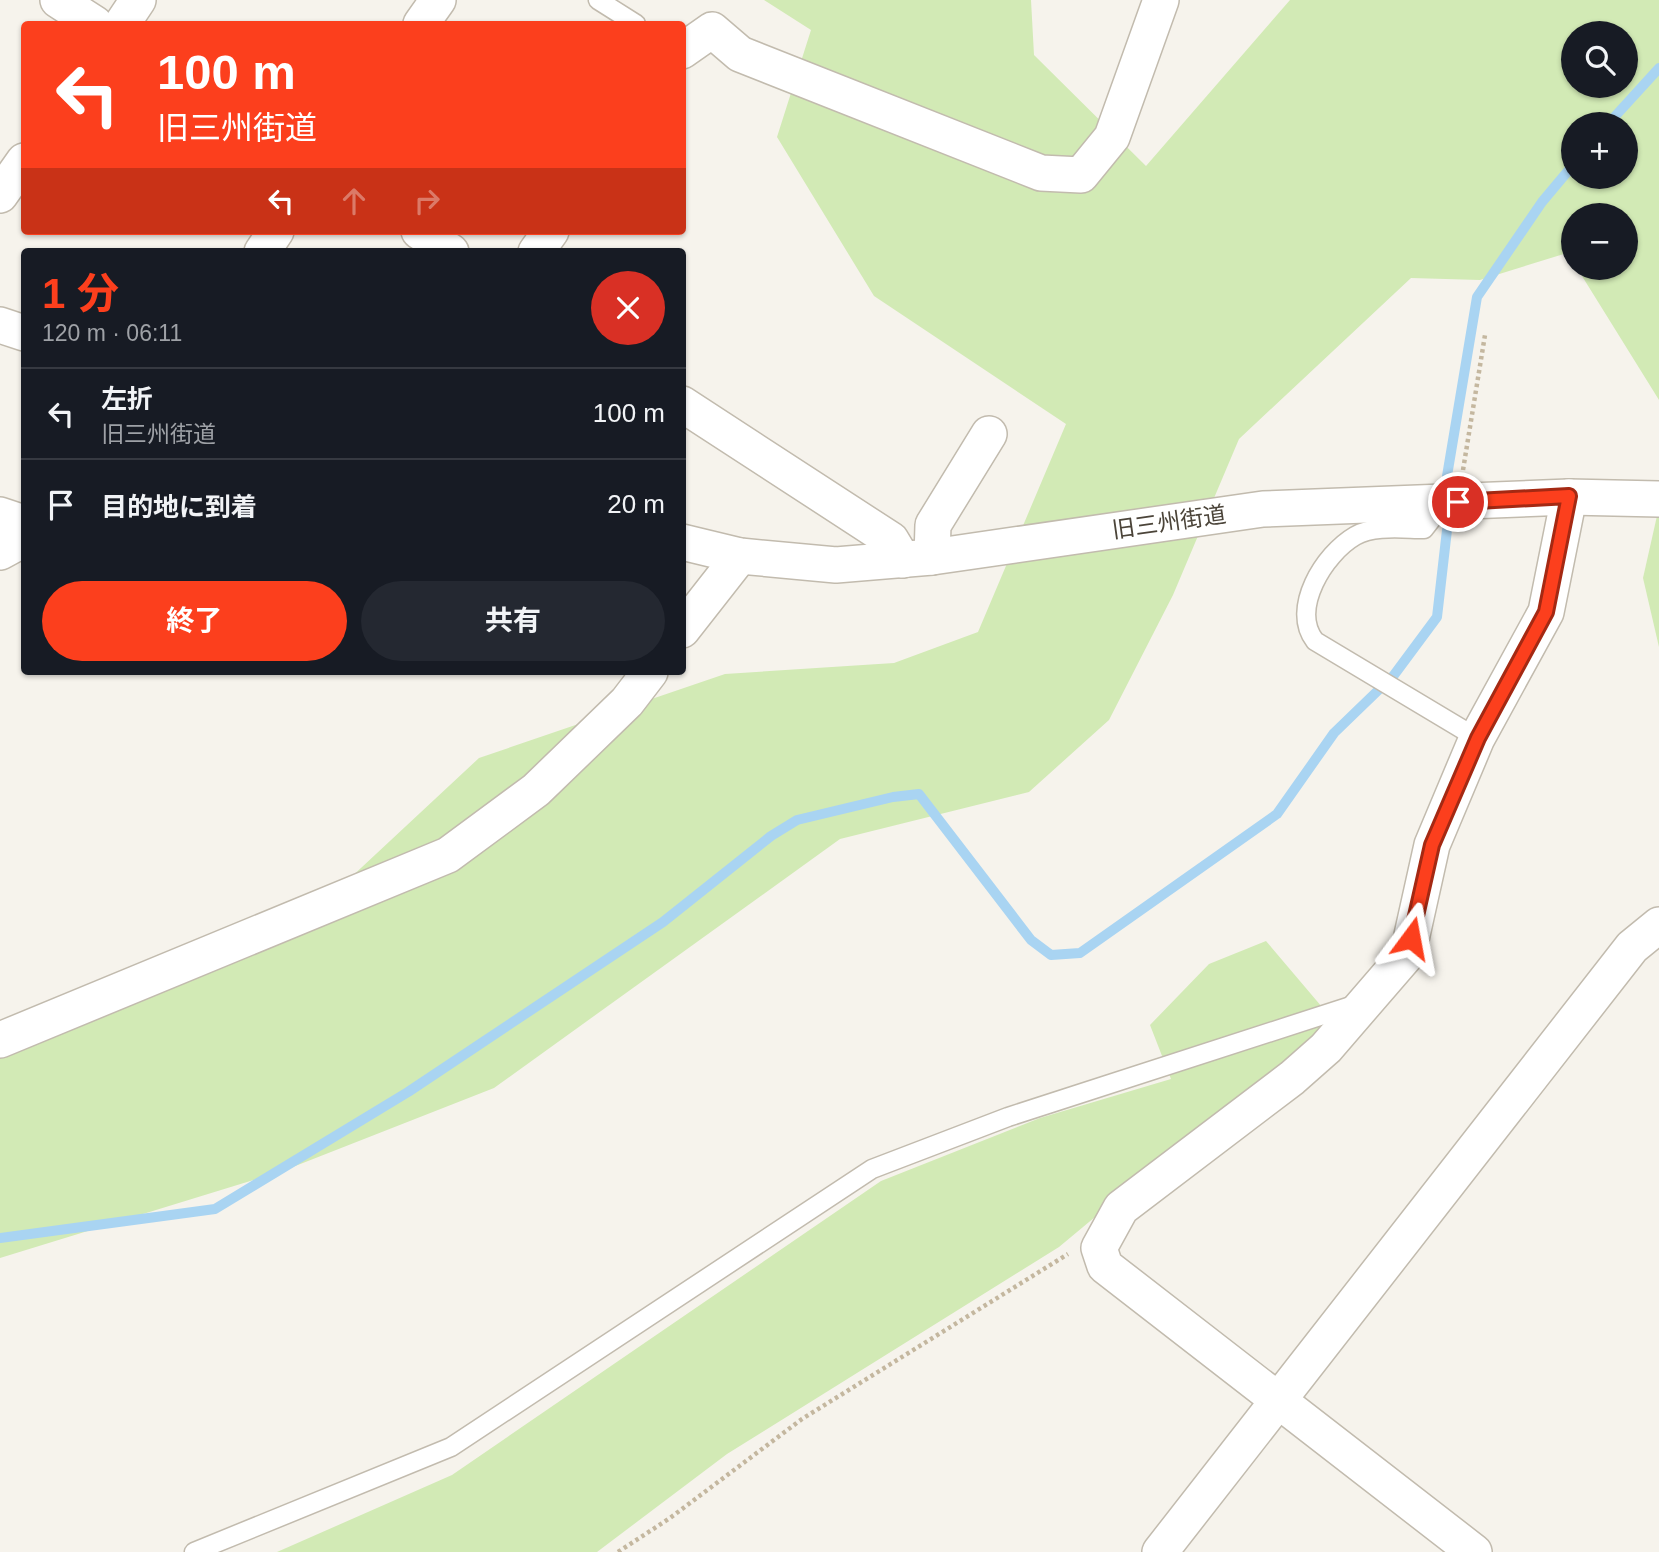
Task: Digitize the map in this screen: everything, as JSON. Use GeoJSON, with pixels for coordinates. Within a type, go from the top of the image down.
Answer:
{"type":"FeatureCollection","features":[{"type":"Feature","properties":{"kind":"street"},"geometry":{"type":"LineString","coordinates":[[58,0],[90,21]]}},
{"type":"Feature","properties":{"kind":"street"},"geometry":{"type":"LineString","coordinates":[[124,21],[138,0]]}},
{"type":"Feature","properties":{"kind":"street"},"geometry":{"type":"LineString","coordinates":[[423,21],[438,0]]}},
{"type":"Feature","properties":{"kind":"street"},"geometry":{"type":"LineString","coordinates":[[686,48],[712,30],[740,54],[1041,173],[1081,175],[1112,138],[1161,0]]}},
{"type":"Feature","properties":{"kind":"street"},"geometry":{"type":"LineString","coordinates":[[0,195],[21,165]]}},
{"type":"Feature","properties":{"kind":"street"},"geometry":{"type":"LineString","coordinates":[[425,235],[445,248]]}},
{"type":"Feature","properties":{"kind":"street"},"geometry":{"type":"LineString","coordinates":[[0,325],[21,332]]}},
{"type":"Feature","properties":{"kind":"street"},"geometry":{"type":"LineString","coordinates":[[686,407],[918,558],[933,525],[989,434]]}},
{"type":"Feature","properties":{"kind":"street"},"geometry":{"type":"LineString","coordinates":[[1474,1552],[1105,1266],[1099,1248],[1121,1208],[1292,1078],[1326,1048],[1408,953],[1432,845],[1478,738],[1546,612],[1569,496]]}},
{"type":"Feature","properties":{"kind":"street","name":"旧三州街道"},"geometry":{"type":"LineString","coordinates":[[686,542],[740,556],[836,565],[918,558],[1263,509],[1569,496],[1659,499]]}},
{"type":"Feature","properties":{"kind":"street"},"geometry":{"type":"LineString","coordinates":[[0,515],[21,522]]}},
{"type":"Feature","properties":{"kind":"street"},"geometry":{"type":"LineString","coordinates":[[0,552],[21,542]]}},
{"type":"Feature","properties":{"kind":"street"},"geometry":{"type":"LineString","coordinates":[[686,625],[740,556]]}},
{"type":"Feature","properties":{"kind":"street"},"geometry":{"type":"LineString","coordinates":[[0,1040],[448,855],[536,790],[627,702],[648,675]]}},
{"type":"Feature","properties":{"kind":"street"},"geometry":{"type":"LineString","coordinates":[[1160,1552],[1632,947],[1659,925]]}},
{"type":"Feature","properties":{"kind":"lane"},"geometry":{"type":"LineString","coordinates":[[598,0],[631,21]]}},
{"type":"Feature","properties":{"kind":"lane"},"geometry":{"type":"LineString","coordinates":[[1452,502],[1424,529],[1382,529],[1356,535],[1334,554],[1315,582],[1306,608],[1306,629],[1315,641],[1478,738]]}},
{"type":"Feature","properties":{"kind":"lane"},"geometry":{"type":"LineString","coordinates":[[194,1552],[451,1447],[872,1170],[1008,1117],[1369,1000]]}},
{"type":"Feature","properties":{"kind":"path"},"geometry":{"type":"LineString","coordinates":[[1452,502],[1485,335]]}},
{"type":"Feature","properties":{"kind":"path"},"geometry":{"type":"LineString","coordinates":[[618,1552],[670,1518],[802,1419],[1059,1256],[1099,1248]]}},
{"type":"Feature","properties":{"kind":"green space"},"geometry":{"type":"Polygon","coordinates":[[[764,0],[1031,0],[1034,55],[1146,166],[1290,0],[1659,0],[1659,400],[1584,280],[1638,280],[1638,203],[1561,203],[1561,255],[1480,280],[1411,278],[1239,439],[1173,595],[1109,720],[1029,792],[840,839],[494,1088],[280,1172],[0,1258],[0,1037],[317,909],[479,758],[725,674],[894,663],[978,632],[1066,424],[874,296],[777,137],[811,30],[764,0]]]}},
{"type":"Feature","properties":{"kind":"green space"},"geometry":{"type":"Polygon","coordinates":[[[1659,507],[1659,647],[1643,578],[1659,507]]]}},
{"type":"Feature","properties":{"kind":"green space"},"geometry":{"type":"Polygon","coordinates":[[[1266,941],[1333,1020],[1288,1066],[1238,1098],[1059,1247],[727,1454],[597,1552],[277,1552],[452,1475],[881,1181],[1040,1118],[1171,1079],[1150,1025],[1209,964],[1266,941]]]}},
{"type":"Feature","properties":{"kind":"waterway"},"geometry":{"type":"LineString","coordinates":[[1619,112],[1659,68]]}},
{"type":"Feature","properties":{"kind":"waterway"},"geometry":{"type":"LineString","coordinates":[[1447,476],[1477,297],[1542,202],[1561,179]]}},
{"type":"Feature","properties":{"kind":"waterway"},"geometry":{"type":"LineString","coordinates":[[0,1238],[215,1209],[408,1092],[663,922],[771,836],[797,820],[893,797],[919,794],[1031,940],[1051,955],[1080,953],[1277,814],[1334,733],[1394,675],[1437,617],[1447,530]]}},
{"type":"Feature","properties":{"kind":"route"},"geometry":{"type":"LineString","coordinates":[[1411,938],[1432,845],[1478,738],[1546,612],[1569,496],[1458,502]]}}]}
